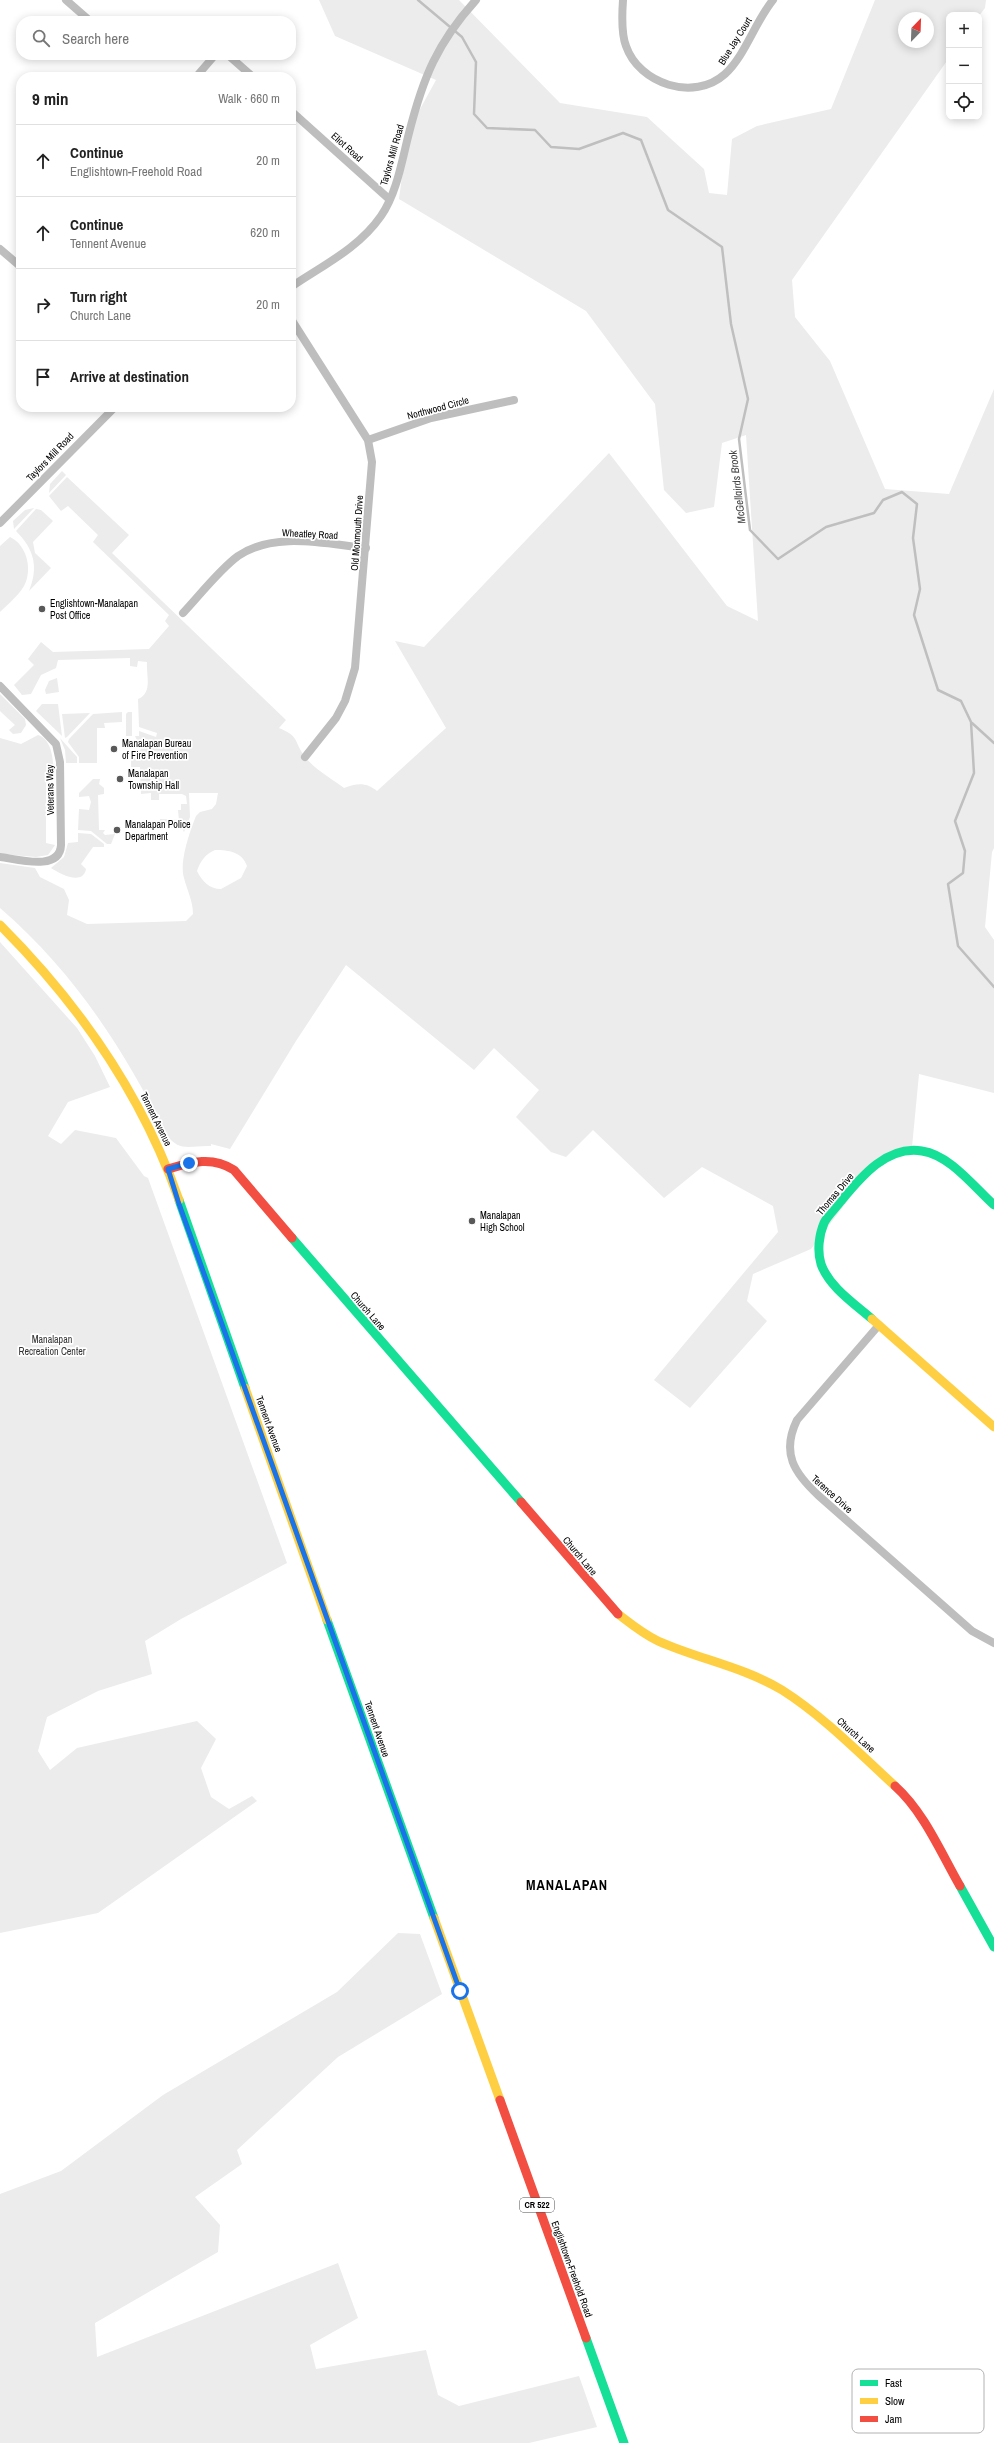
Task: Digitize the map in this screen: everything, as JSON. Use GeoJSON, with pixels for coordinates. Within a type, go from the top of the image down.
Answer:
{"type":"FeatureCollection","features":[{"type":"Feature","properties":{"kind":"street"},"geometry":{"type":"LineString","coordinates":[[66,0],[84,16]]}},
{"type":"Feature","properties":{"kind":"street","name":"Taylors Mill Road"},"geometry":{"type":"LineString","coordinates":[[296,284],[361,241],[382,215],[400,166],[421,87],[445,38],[456,22],[476,0]]}},
{"type":"Feature","properties":{"kind":"street","name":"Blue Jay Court"},"geometry":{"type":"LineString","coordinates":[[623,0],[626,45],[635,61],[649,75],[664,83],[693,89],[708,85],[725,75],[773,0]]}},
{"type":"Feature","properties":{"kind":"street"},"geometry":{"type":"LineString","coordinates":[[200,72],[210,60]]}},
{"type":"Feature","properties":{"kind":"street"},"geometry":{"type":"LineString","coordinates":[[234,60],[247,72]]}},
{"type":"Feature","properties":{"kind":"street","name":"Eliot Road"},"geometry":{"type":"LineString","coordinates":[[296,115],[389,199]]}},
{"type":"Feature","properties":{"kind":"street"},"geometry":{"type":"LineString","coordinates":[[0,249],[16,263]]}},
{"type":"Feature","properties":{"kind":"street","name":"Old Monmouth Drive"},"geometry":{"type":"LineString","coordinates":[[296,326],[368,440],[372,462],[357,654],[352,682],[336,718],[306,757]]}},
{"type":"Feature","properties":{"kind":"street","name":"Northwood Circle"},"geometry":{"type":"LineString","coordinates":[[368,440],[431,418],[514,400]]}},
{"type":"Feature","properties":{"kind":"street","name":"Taylors Mill Road"},"geometry":{"type":"LineString","coordinates":[[0,523],[111,412]]}},
{"type":"Feature","properties":{"kind":"street","name":"Wheatley Road"},"geometry":{"type":"LineString","coordinates":[[183,613],[238,557],[252,549],[274,542],[291,541],[366,548]]}},
{"type":"Feature","properties":{"kind":"street","name":"Veterans Way"},"geometry":{"type":"LineString","coordinates":[[0,686],[56,744],[60,762],[61,848],[54,858],[44,863],[0,857]]}},
{"type":"Feature","properties":{"kind":"street","name":"Tennent Avenue"},"geometry":{"type":"LineString","coordinates":[[0,925],[56,982],[94,1032],[135,1100],[168,1169],[451,1967]]}},
{"type":"Feature","properties":{"kind":"street","name":"Thomas Drive"},"geometry":{"type":"LineString","coordinates":[[994,1205],[945,1162],[931,1153],[910,1149],[898,1151],[877,1162],[825,1221],[820,1232],[818,1253],[823,1271],[831,1283],[994,1428]]}},
{"type":"Feature","properties":{"kind":"street","name":"Church Lane"},"geometry":{"type":"LineString","coordinates":[[168,1169],[204,1159],[222,1162],[234,1170],[615,1611],[638,1630],[658,1641],[729,1667],[781,1690],[828,1725],[904,1794],[923,1820],[994,1947]]}},
{"type":"Feature","properties":{"kind":"street","name":"Terence Drive"},"geometry":{"type":"LineString","coordinates":[[879,1325],[797,1420],[790,1439],[790,1455],[794,1466],[805,1483],[819,1496],[972,1631],[994,1643]]}},
{"type":"Feature","properties":{"kind":"street","name":"Englishtown-Freehold Road"},"geometry":{"type":"LineString","coordinates":[[451,1967],[624,2443]]}},
{"type":"Feature","properties":{"kind":"green space"},"geometry":{"type":"Polygon","coordinates":[[[319,0],[459,0],[560,103],[647,117],[704,169],[709,193],[727,195],[732,139],[757,126],[831,109],[875,0],[986,0],[985,8],[982,12],[946,12],[946,62],[792,280],[795,317],[830,361],[885,489],[949,494],[994,389],[994,848],[992,852],[985,927],[994,940],[994,1093],[919,1074],[912,1147],[877,1162],[811,1249],[753,1274],[747,1301],[767,1321],[690,1408],[654,1380],[778,1232],[773,1206],[702,1167],[664,1198],[593,1130],[566,1157],[551,1152],[516,1117],[539,1090],[494,1048],[474,1070],[346,965],[296,1041],[230,1149],[211,1144],[211,1146],[181,1146],[172,1141],[167,1135],[114,1042],[74,985],[27,933],[0,908],[0,863],[35,868],[40,877],[64,889],[69,900],[67,915],[87,924],[186,921],[193,914],[193,909],[183,871],[186,847],[196,816],[200,812],[212,809],[216,804],[218,793],[189,793],[190,817],[184,832],[182,828],[160,827],[160,819],[179,820],[178,810],[181,810],[181,804],[187,804],[186,796],[182,794],[159,794],[159,800],[151,800],[151,793],[141,794],[140,767],[131,767],[131,756],[137,755],[141,749],[135,736],[139,736],[139,731],[156,737],[157,733],[139,727],[138,699],[146,693],[148,683],[147,662],[138,661],[137,667],[130,666],[130,658],[58,660],[56,668],[41,675],[31,694],[22,695],[14,685],[34,665],[28,659],[41,642],[53,652],[149,649],[169,626],[165,621],[169,615],[93,542],[98,535],[68,506],[61,511],[49,496],[67,477],[129,535],[112,553],[286,720],[279,728],[295,738],[303,754],[311,764],[344,788],[361,784],[369,786],[377,791],[446,728],[395,641],[424,647],[609,453],[727,606],[758,621],[746,435],[722,443],[714,507],[686,513],[664,490],[655,404],[586,311],[399,199],[408,131],[436,80],[335,36],[319,0]],[[215,850],[208,854],[203,859],[197,871],[206,884],[213,888],[221,889],[241,878],[247,866],[245,861],[238,855],[230,851],[215,850]]]}},
{"type":"Feature","properties":{"kind":"green space"},"geometry":{"type":"Polygon","coordinates":[[[62,471],[66,475],[49,493],[50,484],[62,471]]]}},
{"type":"Feature","properties":{"kind":"green space"},"geometry":{"type":"Polygon","coordinates":[[[34,508],[14,529],[13,521],[25,510],[34,508]]]}},
{"type":"Feature","properties":{"kind":"green space"},"geometry":{"type":"Polygon","coordinates":[[[36,509],[41,510],[53,521],[33,542],[35,553],[51,568],[29,591],[34,574],[33,559],[27,545],[16,531],[36,509]]]}},
{"type":"Feature","properties":{"kind":"green space"},"geometry":{"type":"Polygon","coordinates":[[[10,537],[21,546],[27,558],[28,573],[27,580],[22,590],[0,612],[0,546],[10,537]]]}},
{"type":"Feature","properties":{"kind":"green space"},"geometry":{"type":"Polygon","coordinates":[[[57,678],[59,692],[46,694],[45,690],[49,681],[57,678]]]}},
{"type":"Feature","properties":{"kind":"green space"},"geometry":{"type":"Polygon","coordinates":[[[0,694],[25,719],[26,725],[21,733],[13,734],[9,730],[15,725],[0,711],[0,694]]]}},
{"type":"Feature","properties":{"kind":"green space"},"geometry":{"type":"Polygon","coordinates":[[[42,704],[58,704],[62,736],[36,711],[42,704]]]}},
{"type":"Feature","properties":{"kind":"green space"},"geometry":{"type":"Polygon","coordinates":[[[122,712],[122,722],[104,723],[105,728],[97,728],[97,763],[79,763],[79,757],[68,742],[69,739],[93,714],[122,712]]]}},
{"type":"Feature","properties":{"kind":"green space"},"geometry":{"type":"Polygon","coordinates":[[[128,712],[132,712],[132,736],[126,736],[126,714],[128,712]]]}},
{"type":"Feature","properties":{"kind":"green space"},"geometry":{"type":"Polygon","coordinates":[[[90,713],[67,737],[65,738],[62,714],[90,713]]]}},
{"type":"Feature","properties":{"kind":"green space"},"geometry":{"type":"Polygon","coordinates":[[[38,735],[47,742],[52,758],[54,774],[46,776],[46,843],[55,845],[48,855],[36,857],[0,854],[0,738],[21,744],[38,735]]]}},
{"type":"Feature","properties":{"kind":"green space"},"geometry":{"type":"Polygon","coordinates":[[[60,738],[77,757],[77,763],[66,763],[65,750],[60,738]]]}},
{"type":"Feature","properties":{"kind":"green space"},"geometry":{"type":"Polygon","coordinates":[[[93,779],[100,779],[99,784],[104,788],[104,794],[98,795],[99,830],[105,830],[103,833],[105,835],[115,834],[111,844],[107,844],[91,831],[78,830],[79,809],[89,810],[91,802],[89,796],[79,797],[79,793],[93,779]]]}},
{"type":"Feature","properties":{"kind":"green space"},"geometry":{"type":"Polygon","coordinates":[[[78,833],[91,834],[104,844],[104,847],[93,847],[81,864],[86,869],[84,874],[81,877],[76,878],[60,873],[51,868],[64,857],[68,843],[78,842],[78,833]]]}},
{"type":"Feature","properties":{"kind":"green space","name":"Manalapan Recreation Center"},"geometry":{"type":"Polygon","coordinates":[[[0,942],[77,1028],[95,1056],[110,1087],[68,1102],[48,1136],[61,1144],[75,1130],[116,1138],[144,1176],[148,1178],[287,1563],[181,1619],[145,1641],[152,1674],[98,1691],[47,1717],[38,1751],[50,1770],[77,1748],[197,1721],[216,1739],[201,1768],[211,1797],[229,1809],[252,1796],[257,1801],[98,1913],[0,1933],[0,942]]]}},
{"type":"Feature","properties":{"kind":"green space"},"geometry":{"type":"Polygon","coordinates":[[[398,1933],[420,1934],[442,1994],[338,2057],[237,2150],[242,2164],[195,2197],[220,2225],[218,2252],[95,2323],[97,2357],[338,2263],[358,2318],[310,2345],[316,2369],[426,2350],[438,2395],[459,2406],[579,2376],[597,2427],[529,2443],[0,2443],[0,2194],[61,2171],[163,2095],[337,1992],[398,1933]]]}},
{"type":"Feature","properties":{"kind":"waterway","name":"McGellairds Brook"},"geometry":{"type":"LineString","coordinates":[[418,0],[462,37],[476,62],[474,114],[487,128],[535,130],[551,147],[579,149],[623,133],[641,140],[668,210],[722,247],[731,324],[748,399],[739,439],[750,530],[778,559],[826,527],[874,513],[883,500],[902,492],[917,504],[913,538],[920,589],[914,615],[938,690],[961,701],[971,722],[974,773],[955,821],[965,851],[963,873],[948,884],[958,946],[994,987]]}},
{"type":"Feature","properties":{"kind":"waterway"},"geometry":{"type":"LineString","coordinates":[[972,723],[994,743]]}},
{"type":"Feature","properties":{"kind":"traffic: fast"},"geometry":{"type":"LineString","coordinates":[[872,1319],[836,1288],[825,1272],[821,1264],[819,1254],[820,1238],[824,1223],[866,1173],[886,1158],[897,1153],[909,1150],[922,1151],[932,1154],[952,1165],[994,1205]]}},
{"type":"Feature","properties":{"kind":"traffic: fast"},"geometry":{"type":"LineString","coordinates":[[179,1200],[245,1388]]}},
{"type":"Feature","properties":{"kind":"traffic: fast"},"geometry":{"type":"LineString","coordinates":[[292,1238],[521,1502]]}},
{"type":"Feature","properties":{"kind":"traffic: fast"},"geometry":{"type":"LineString","coordinates":[[327,1620],[434,1918]]}},
{"type":"Feature","properties":{"kind":"traffic: fast"},"geometry":{"type":"LineString","coordinates":[[960,1886],[994,1947]]}},
{"type":"Feature","properties":{"kind":"traffic: fast"},"geometry":{"type":"LineString","coordinates":[[586,2338],[624,2443]]}},
{"type":"Feature","properties":{"kind":"traffic: slow"},"geometry":{"type":"LineString","coordinates":[[0,925],[56,986],[82,1019],[105,1052],[147,1123],[179,1200]]}},
{"type":"Feature","properties":{"kind":"traffic: slow"},"geometry":{"type":"LineString","coordinates":[[872,1319],[994,1427]]}},
{"type":"Feature","properties":{"kind":"traffic: slow"},"geometry":{"type":"LineString","coordinates":[[245,1388],[327,1620]]}},
{"type":"Feature","properties":{"kind":"traffic: slow"},"geometry":{"type":"LineString","coordinates":[[618,1614],[642,1632],[658,1641],[737,1669],[782,1690],[812,1711],[895,1786]]}},
{"type":"Feature","properties":{"kind":"traffic: slow"},"geometry":{"type":"LineString","coordinates":[[434,1918],[500,2100]]}},
{"type":"Feature","properties":{"kind":"traffic: jam"},"geometry":{"type":"LineString","coordinates":[[168,1169],[185,1164],[210,1162],[218,1163],[234,1170],[292,1238]]}},
{"type":"Feature","properties":{"kind":"traffic: jam"},"geometry":{"type":"LineString","coordinates":[[521,1502],[618,1614]]}},
{"type":"Feature","properties":{"kind":"traffic: jam"},"geometry":{"type":"LineString","coordinates":[[895,1786],[915,1808],[923,1820],[960,1886]]}},
{"type":"Feature","properties":{"kind":"traffic: jam"},"geometry":{"type":"LineString","coordinates":[[500,2100],[586,2338]]}},
{"type":"Feature","properties":{"kind":"place","name":"Englishtown-Manalapan Post Office"},"geometry":{"type":"Point","coordinates":[42,609]}},
{"type":"Feature","properties":{"kind":"place","name":"Manalapan Bureau of Fire Prevention"},"geometry":{"type":"Point","coordinates":[114,749]}},
{"type":"Feature","properties":{"kind":"place","name":"Manalapan Township Hall"},"geometry":{"type":"Point","coordinates":[120,779]}},
{"type":"Feature","properties":{"kind":"place","name":"Manalapan Police Department"},"geometry":{"type":"Point","coordinates":[117,830]}},
{"type":"Feature","properties":{"kind":"place","name":"Manalapan High School"},"geometry":{"type":"Point","coordinates":[472,1221]}},
{"type":"Feature","properties":{"kind":"district","name":"MANALAPAN"},"geometry":{"type":"Point","coordinates":[567,1885]}},
{"type":"Feature","properties":{"kind":"route"},"geometry":{"type":"LineString","coordinates":[[189,1163],[168,1169],[178,1201],[460,1991]]}}]}
